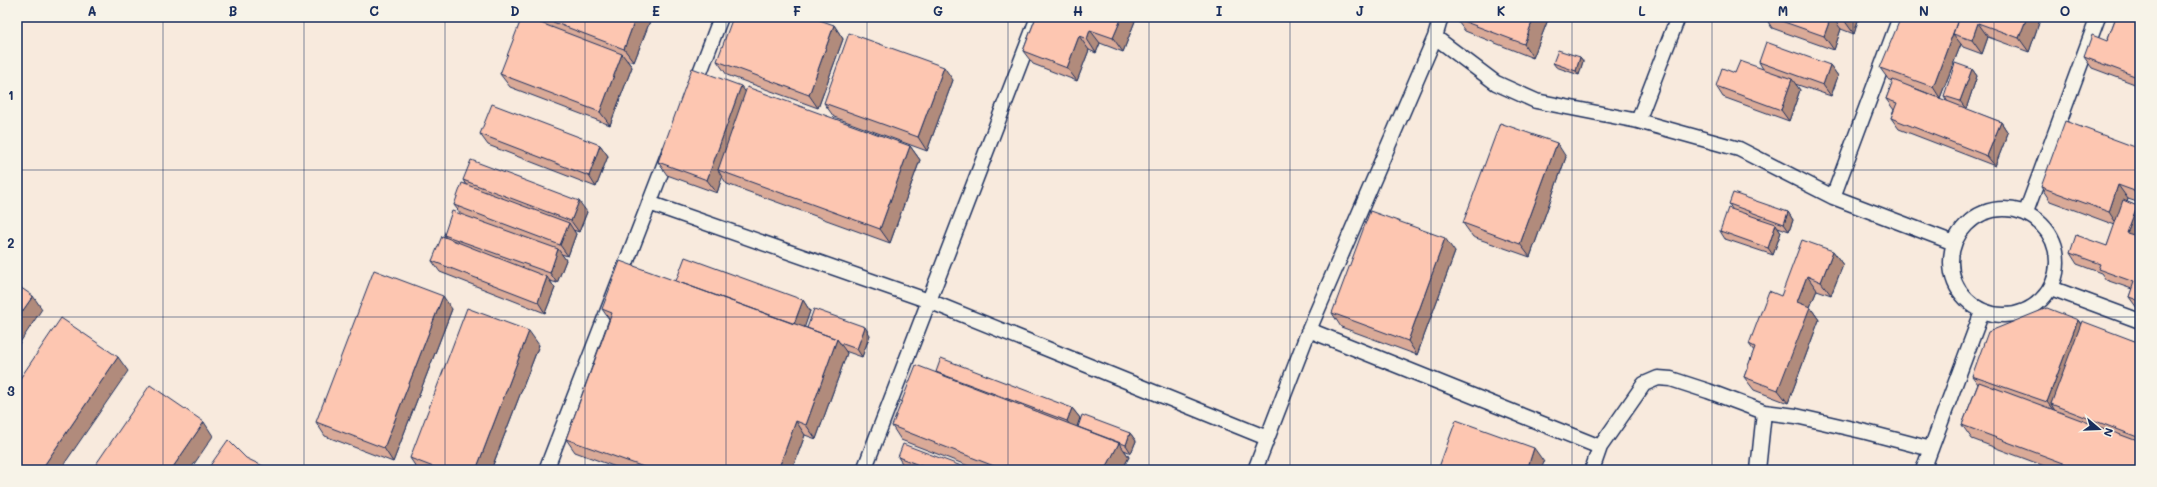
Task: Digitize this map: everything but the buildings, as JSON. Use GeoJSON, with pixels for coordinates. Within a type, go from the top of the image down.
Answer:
{"type":"FeatureCollection","features":[{"type":"Feature","properties":{"kind":"street"},"geometry":{"type":"LineString","coordinates":[[689,99],[721,17]]}},
{"type":"Feature","properties":{"kind":"street"},"geometry":{"type":"LineString","coordinates":[[864,470],[1038,17]]}},
{"type":"Feature","properties":{"kind":"street"},"geometry":{"type":"LineString","coordinates":[[1255,470],[1309,330],[1435,37],[1441,17]]}},
{"type":"Feature","properties":{"kind":"street"},"geometry":{"type":"LineString","coordinates":[[1638,121],[1678,17]]}},
{"type":"Feature","properties":{"kind":"street"},"geometry":{"type":"LineString","coordinates":[[1833,197],[1900,17]]}},
{"type":"Feature","properties":{"kind":"street"},"geometry":{"type":"LineString","coordinates":[[2026,212],[2098,17]]}},
{"type":"Feature","properties":{"kind":"street"},"geometry":{"type":"LineString","coordinates":[[1435,37],[1496,83],[1536,101],[1638,121],[1739,149],[1833,197],[1954,243]]}},
{"type":"Feature","properties":{"kind":"street"},"geometry":{"type":"LineString","coordinates":[[546,470],[675,136]]}},
{"type":"Feature","properties":{"kind":"street"},"geometry":{"type":"LineString","coordinates":[[649,203],[929,301],[1268,438]]}},
{"type":"Feature","properties":{"kind":"street"},"geometry":{"type":"LineString","coordinates":[[2007,208],[2026,212],[2044,226],[2055,245],[2058,265],[2051,288],[2040,302],[2023,313],[2000,316],[1982,312],[1963,298],[1952,279],[1950,259],[1954,243],[1956,236],[1968,221],[1988,210],[2007,208]]}},
{"type":"Feature","properties":{"kind":"street"},"geometry":{"type":"LineString","coordinates":[[2051,288],[2140,322]]}},
{"type":"Feature","properties":{"kind":"street"},"geometry":{"type":"LineString","coordinates":[[1923,470],[1982,312]]}},
{"type":"Feature","properties":{"kind":"street"},"geometry":{"type":"LineString","coordinates":[[1309,330],[1600,447]]}},
{"type":"Feature","properties":{"kind":"street"},"geometry":{"type":"LineString","coordinates":[[1592,470],[1600,447],[1644,384],[1658,378],[1671,379],[1764,412],[1796,416],[1931,449]]}},
{"type":"Feature","properties":{"kind":"street"},"geometry":{"type":"LineString","coordinates":[[1758,470],[1764,412]]}}]}
